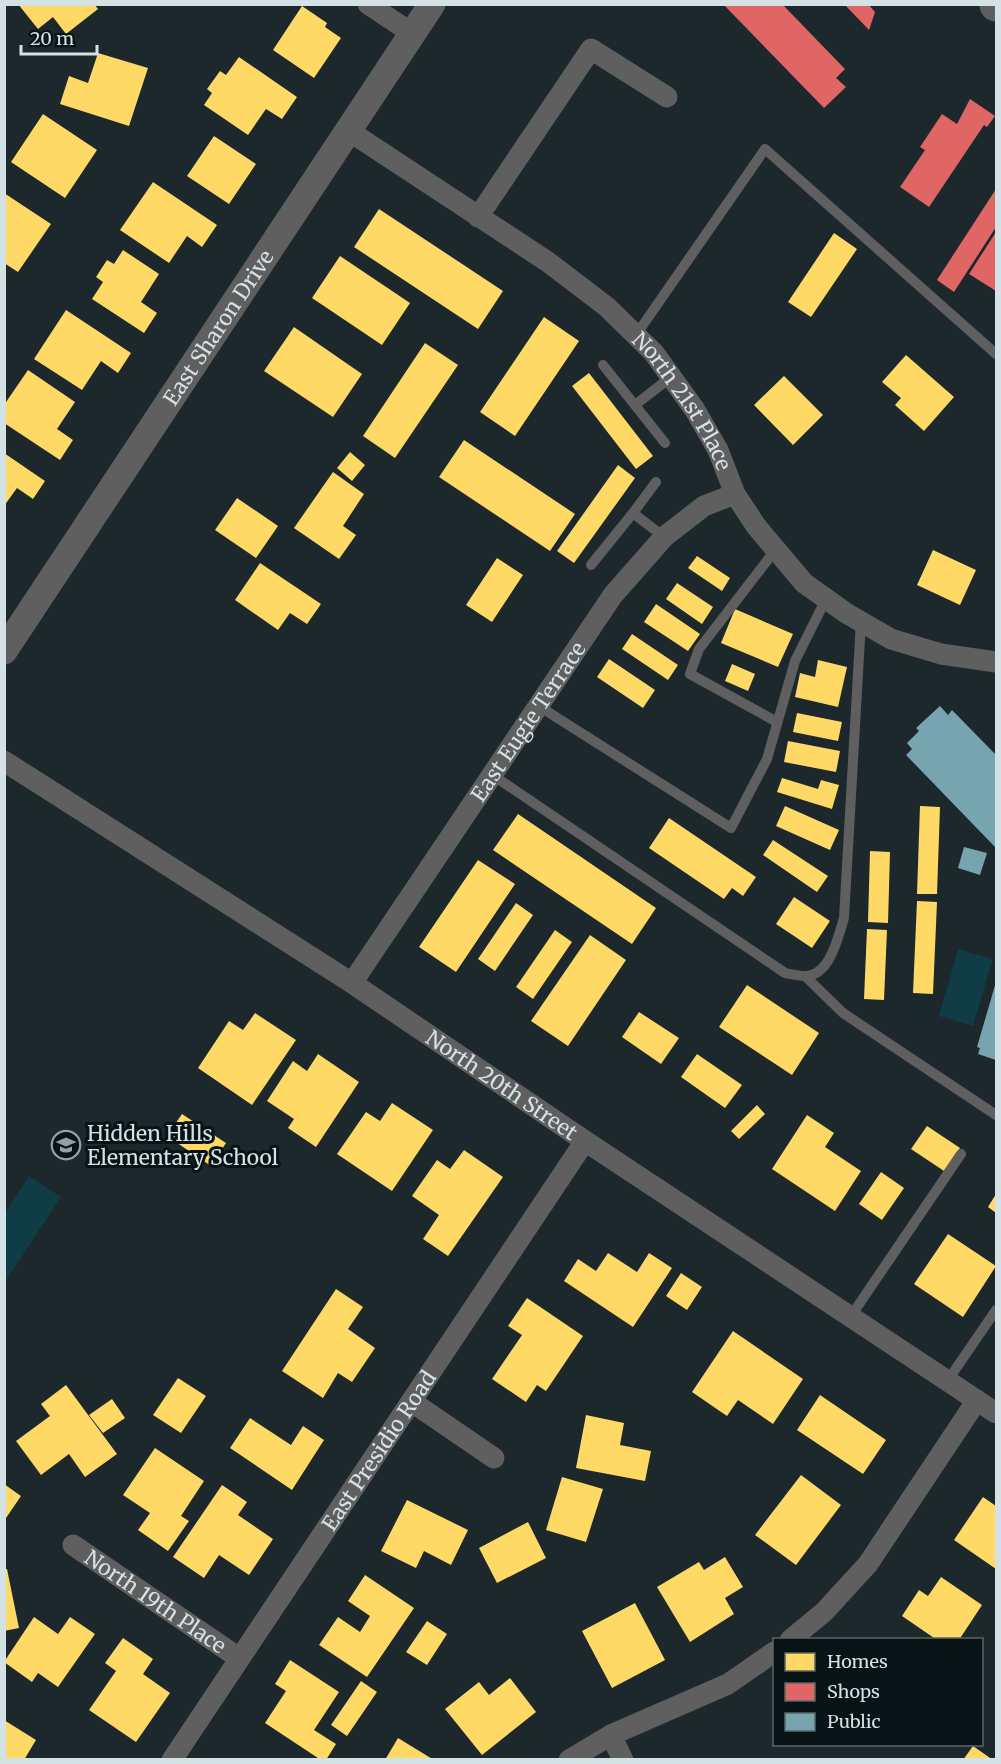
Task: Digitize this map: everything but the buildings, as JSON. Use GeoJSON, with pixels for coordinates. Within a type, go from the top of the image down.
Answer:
{"type":"FeatureCollection","features":[{"type":"Feature","properties":{"kind":"street"},"geometry":{"type":"LineString","coordinates":[[368,4],[413,34]]}},
{"type":"Feature","properties":{"kind":"street","name":"East Sharon Drive"},"geometry":{"type":"LineString","coordinates":[[4,651],[432,4]]}},
{"type":"Feature","properties":{"kind":"street"},"geometry":{"type":"LineString","coordinates":[[478,217],[591,49],[667,97]]}},
{"type":"Feature","properties":{"kind":"street","name":"North 21st Place"},"geometry":{"type":"LineString","coordinates":[[349,131],[548,262],[607,307],[636,335],[671,377],[718,450],[735,494],[804,583],[891,639],[941,654],[996,662]]}},
{"type":"Feature","properties":{"kind":"street","name":"East Eugie Terrace"},"geometry":{"type":"LineString","coordinates":[[352,983],[537,705],[613,596],[664,537],[704,506],[735,494]]}},
{"type":"Feature","properties":{"kind":"street","name":"North 20th Street"},"geometry":{"type":"LineString","coordinates":[[4,761],[352,983],[585,1142],[996,1413]]}},
{"type":"Feature","properties":{"kind":"street","name":"East Presidio Road"},"geometry":{"type":"LineString","coordinates":[[172,1760],[585,1142]]}},
{"type":"Feature","properties":{"kind":"street"},"geometry":{"type":"LineString","coordinates":[[792,1638],[824,1612],[868,1564],[977,1400]]}},
{"type":"Feature","properties":{"kind":"street"},"geometry":{"type":"LineString","coordinates":[[412,1402],[494,1458]]}},
{"type":"Feature","properties":{"kind":"street","name":"North 19th Place"},"geometry":{"type":"LineString","coordinates":[[73,1545],[239,1659]]}},
{"type":"Feature","properties":{"kind":"street"},"geometry":{"type":"LineString","coordinates":[[569,1760],[610,1735],[728,1684],[773,1653]]}},
{"type":"Feature","properties":{"kind":"street"},"geometry":{"type":"LineString","coordinates":[[610,1735],[623,1760]]}},
{"type":"Feature","properties":{"kind":"lane"},"geometry":{"type":"LineString","coordinates":[[636,335],[765,149],[996,354]]}},
{"type":"Feature","properties":{"kind":"lane"},"geometry":{"type":"LineString","coordinates":[[603,365],[665,443]]}},
{"type":"Feature","properties":{"kind":"lane"},"geometry":{"type":"LineString","coordinates":[[635,405],[671,377]]}},
{"type":"Feature","properties":{"kind":"lane"},"geometry":{"type":"LineString","coordinates":[[591,565],[656,482]]}},
{"type":"Feature","properties":{"kind":"lane"},"geometry":{"type":"LineString","coordinates":[[633,513],[664,537]]}},
{"type":"Feature","properties":{"kind":"lane"},"geometry":{"type":"LineString","coordinates":[[776,549],[699,649],[690,674],[777,722]]}},
{"type":"Feature","properties":{"kind":"lane"},"geometry":{"type":"LineString","coordinates":[[537,705],[731,828],[767,759],[795,661],[826,599]]}},
{"type":"Feature","properties":{"kind":"lane"},"geometry":{"type":"LineString","coordinates":[[806,977],[820,971],[835,948],[844,918],[861,621]]}},
{"type":"Feature","properties":{"kind":"lane"},"geometry":{"type":"LineString","coordinates":[[491,774],[785,973],[806,977],[843,1013],[996,1115]]}},
{"type":"Feature","properties":{"kind":"lane"},"geometry":{"type":"LineString","coordinates":[[851,1316],[962,1154]]}},
{"type":"Feature","properties":{"kind":"lane"},"geometry":{"type":"LineString","coordinates":[[948,1380],[996,1310]]}},
{"type":"Feature","properties":{"kind":"shaded area"},"geometry":{"type":"Polygon","coordinates":[[[958,949],[993,959],[973,1026],[939,1016],[958,949]]]}},
{"type":"Feature","properties":{"kind":"shaded area"},"geometry":{"type":"Polygon","coordinates":[[[29,1176],[61,1197],[5,1282],[5,1213],[29,1176]]]}},
{"type":"Feature","properties":{"kind":"place","name":"Hidden Hills Elementary School"},"geometry":{"type":"Point","coordinates":[66,1145]}}]}
